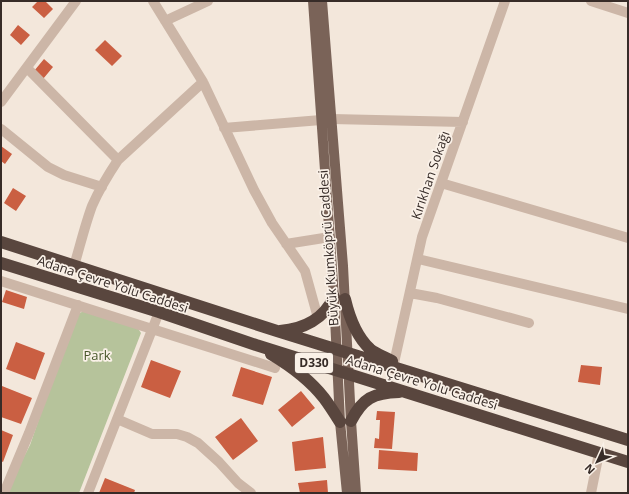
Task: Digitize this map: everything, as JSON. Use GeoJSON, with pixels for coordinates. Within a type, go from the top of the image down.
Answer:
{"type":"FeatureCollection","features":[{"type":"Feature","properties":{"kind":"highway","name":"Adana Çevre Yolu Caddesi"},"geometry":{"type":"LineString","coordinates":[[1,242],[342,352],[628,440]]}},
{"type":"Feature","properties":{"kind":"highway","name":"Adana Çevre Yolu Caddesi"},"geometry":{"type":"LineString","coordinates":[[1,263],[628,462]]}},
{"type":"Feature","properties":{"kind":"highway"},"geometry":{"type":"LineString","coordinates":[[277,331],[296,328],[308,324],[318,318],[339,298],[364,343],[374,352],[416,375]]}},
{"type":"Feature","properties":{"kind":"highway"},"geometry":{"type":"LineString","coordinates":[[256,345],[280,359],[310,382],[345,421],[369,398],[377,394],[406,392]]}},
{"type":"Feature","properties":{"kind":"main road","name":"Büyük Kumköprü Caddesi"},"geometry":{"type":"LineString","coordinates":[[313,1],[330,237],[339,298]]}},
{"type":"Feature","properties":{"kind":"main road","name":"Büyük Kumköprü Caddesi"},"geometry":{"type":"LineString","coordinates":[[322,1],[332,119],[347,493]]}},
{"type":"Feature","properties":{"kind":"main road","name":"Büyük Kumköprü Caddesi"},"geometry":{"type":"LineString","coordinates":[[345,421],[356,493]]}},
{"type":"Feature","properties":{"kind":"street"},"geometry":{"type":"LineString","coordinates":[[1,102],[76,1]]}},
{"type":"Feature","properties":{"kind":"street"},"geometry":{"type":"LineString","coordinates":[[153,1],[203,82],[254,190],[272,224],[305,271],[318,318]]}},
{"type":"Feature","properties":{"kind":"street"},"geometry":{"type":"LineString","coordinates":[[165,21],[208,1]]}},
{"type":"Feature","properties":{"kind":"street","name":"Kırıkhan Sokağı"},"geometry":{"type":"LineString","coordinates":[[394,362],[422,237],[505,1]]}},
{"type":"Feature","properties":{"kind":"street"},"geometry":{"type":"LineString","coordinates":[[591,1],[628,13]]}},
{"type":"Feature","properties":{"kind":"street"},"geometry":{"type":"LineString","coordinates":[[27,68],[118,160]]}},
{"type":"Feature","properties":{"kind":"street"},"geometry":{"type":"LineString","coordinates":[[74,266],[92,206],[118,160],[203,82]]}},
{"type":"Feature","properties":{"kind":"street"},"geometry":{"type":"LineString","coordinates":[[332,119],[463,122]]}},
{"type":"Feature","properties":{"kind":"street"},"geometry":{"type":"LineString","coordinates":[[224,128],[321,120]]}},
{"type":"Feature","properties":{"kind":"street"},"geometry":{"type":"LineString","coordinates":[[1,129],[48,167],[64,175],[102,187]]}},
{"type":"Feature","properties":{"kind":"street"},"geometry":{"type":"LineString","coordinates":[[442,183],[628,238]]}},
{"type":"Feature","properties":{"kind":"street"},"geometry":{"type":"LineString","coordinates":[[286,244],[330,237]]}},
{"type":"Feature","properties":{"kind":"street"},"geometry":{"type":"LineString","coordinates":[[418,259],[628,310]]}},
{"type":"Feature","properties":{"kind":"street"},"geometry":{"type":"LineString","coordinates":[[1,281],[275,368]]}},
{"type":"Feature","properties":{"kind":"street"},"geometry":{"type":"LineString","coordinates":[[410,293],[437,298],[529,323]]}},
{"type":"Feature","properties":{"kind":"street"},"geometry":{"type":"LineString","coordinates":[[4,493],[29,433],[78,305]]}},
{"type":"Feature","properties":{"kind":"street"},"geometry":{"type":"LineString","coordinates":[[88,493],[158,312]]}},
{"type":"Feature","properties":{"kind":"street"},"geometry":{"type":"LineString","coordinates":[[117,419],[152,434],[177,434],[198,443],[219,462],[238,483],[251,493]]}},
{"type":"Feature","properties":{"kind":"street"},"geometry":{"type":"LineString","coordinates":[[591,493],[599,453]]}},
{"type":"Feature","properties":{"kind":"green space","name":"Park"},"geometry":{"type":"Polygon","coordinates":[[[84,311],[137,327],[141,333],[79,493],[10,493],[8,488],[30,445],[75,315],[84,311]]]}},
{"type":"Feature","properties":{"kind":"building"},"geometry":{"type":"Polygon","coordinates":[[[38,1],[45,1],[53,9],[44,18],[32,7],[38,1]]]}},
{"type":"Feature","properties":{"kind":"building"},"geometry":{"type":"Polygon","coordinates":[[[18,25],[30,35],[21,45],[10,35],[18,25]]]}},
{"type":"Feature","properties":{"kind":"building"},"geometry":{"type":"Polygon","coordinates":[[[105,40],[122,56],[112,66],[95,50],[105,40]]]}},
{"type":"Feature","properties":{"kind":"building"},"geometry":{"type":"Polygon","coordinates":[[[44,59],[53,67],[43,79],[34,71],[44,59]]]}},
{"type":"Feature","properties":{"kind":"building"},"geometry":{"type":"Polygon","coordinates":[[[1,146],[12,154],[5,164],[1,161],[1,146]]]}},
{"type":"Feature","properties":{"kind":"building"},"geometry":{"type":"Polygon","coordinates":[[[13,188],[26,196],[16,211],[4,203],[13,188]]]}},
{"type":"Feature","properties":{"kind":"building"},"geometry":{"type":"Polygon","coordinates":[[[6,290],[27,297],[24,309],[2,302],[6,290]]]}},
{"type":"Feature","properties":{"kind":"building"},"geometry":{"type":"Polygon","coordinates":[[[16,342],[45,353],[35,380],[6,369],[16,342]]]}},
{"type":"Feature","properties":{"kind":"building"},"geometry":{"type":"Polygon","coordinates":[[[151,360],[181,371],[170,398],[141,387],[151,360]]]}},
{"type":"Feature","properties":{"kind":"building"},"geometry":{"type":"Polygon","coordinates":[[[581,365],[602,367],[600,385],[578,382],[581,365]]]}},
{"type":"Feature","properties":{"kind":"building"},"geometry":{"type":"Polygon","coordinates":[[[241,367],[272,377],[263,405],[232,396],[241,367]]]}},
{"type":"Feature","properties":{"kind":"building"},"geometry":{"type":"Polygon","coordinates":[[[2,386],[32,398],[21,424],[1,417],[2,386]]]}},
{"type":"Feature","properties":{"kind":"building"},"geometry":{"type":"Polygon","coordinates":[[[301,391],[315,408],[292,427],[278,410],[301,391]]]}},
{"type":"Feature","properties":{"kind":"building"},"geometry":{"type":"Polygon","coordinates":[[[377,411],[395,412],[392,449],[374,448],[375,438],[379,439],[380,420],[376,420],[377,411]]]}},
{"type":"Feature","properties":{"kind":"building"},"geometry":{"type":"Polygon","coordinates":[[[241,418],[258,441],[233,460],[215,437],[241,418]]]}},
{"type":"Feature","properties":{"kind":"building"},"geometry":{"type":"Polygon","coordinates":[[[1,430],[13,435],[3,462],[1,461],[1,430]]]}},
{"type":"Feature","properties":{"kind":"building"},"geometry":{"type":"Polygon","coordinates":[[[323,437],[326,468],[295,471],[292,442],[323,437]]]}},
{"type":"Feature","properties":{"kind":"building"},"geometry":{"type":"Polygon","coordinates":[[[379,450],[418,453],[417,471],[378,469],[379,450]]]}},
{"type":"Feature","properties":{"kind":"building"},"geometry":{"type":"Polygon","coordinates":[[[105,478],[135,490],[134,493],[99,493],[105,478]]]}},
{"type":"Feature","properties":{"kind":"building"},"geometry":{"type":"Polygon","coordinates":[[[327,480],[328,493],[300,493],[298,483],[327,480]]]}}]}
